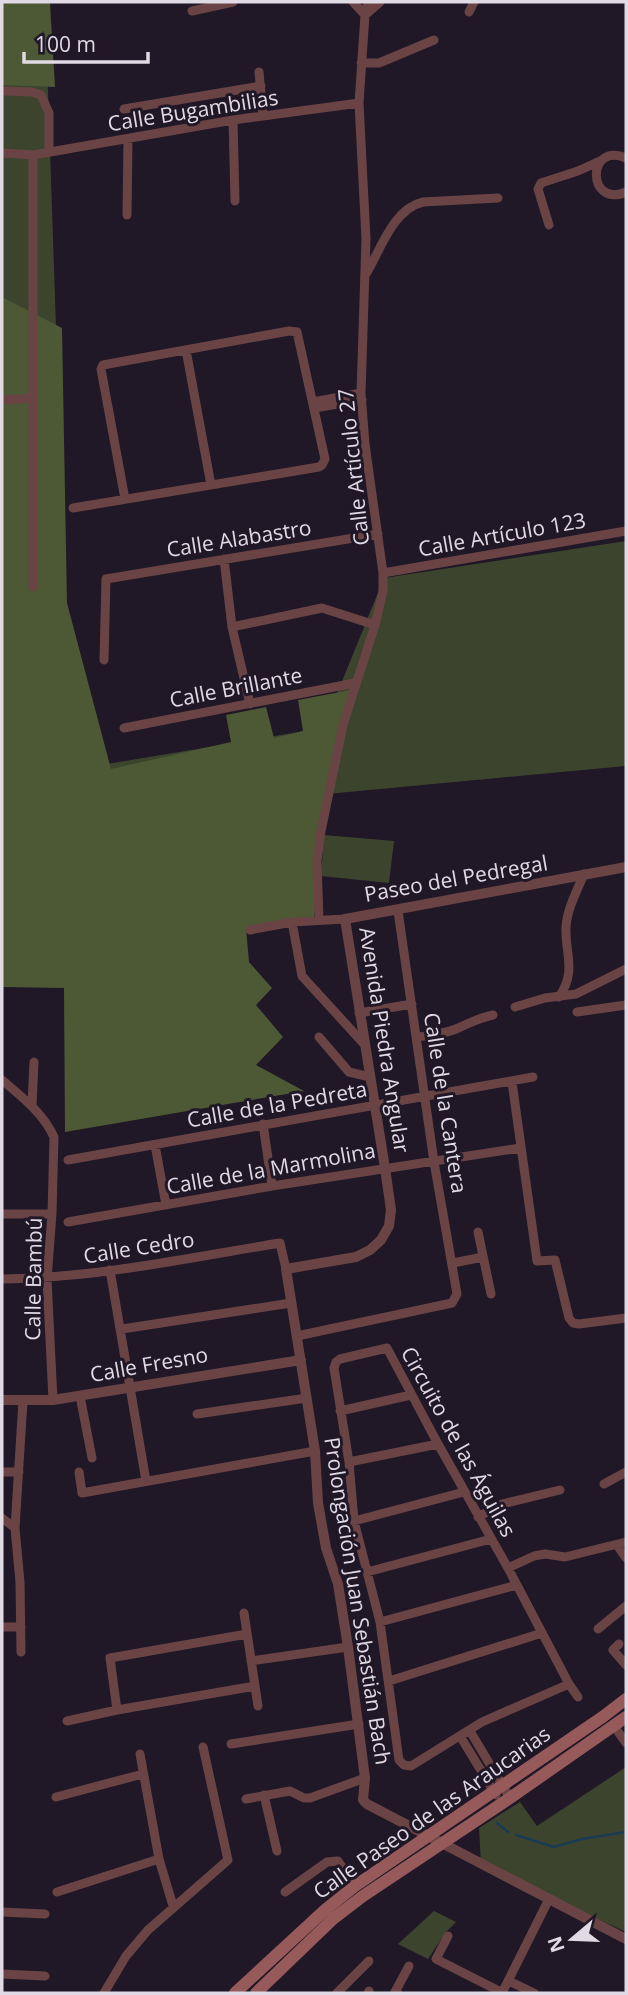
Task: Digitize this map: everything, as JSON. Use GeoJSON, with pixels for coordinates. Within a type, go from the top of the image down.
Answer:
{"type":"FeatureCollection","features":[{"type":"Feature","properties":{"kind":"main road","name":"Calle Paseo de las Araucarias"},"geometry":{"type":"LineString","coordinates":[[256,1993],[299,1943],[355,1886],[626,1699]]}},
{"type":"Feature","properties":{"kind":"main road","name":"Calle Paseo de las Araucarias"},"geometry":{"type":"LineString","coordinates":[[235,1993],[363,1896],[626,1717]]}},
{"type":"Feature","properties":{"kind":"street"},"geometry":{"type":"LineString","coordinates":[[192,11],[233,2]]}},
{"type":"Feature","properties":{"kind":"street"},"geometry":{"type":"LineString","coordinates":[[353,2],[365,15],[380,2]]}},
{"type":"Feature","properties":{"kind":"street","name":"Calle Artículo 27"},"geometry":{"type":"LineString","coordinates":[[318,920],[317,861],[321,831],[344,725],[383,591],[362,397],[366,274],[359,103],[368,2]]}},
{"type":"Feature","properties":{"kind":"street"},"geometry":{"type":"LineString","coordinates":[[469,12],[474,2]]}},
{"type":"Feature","properties":{"kind":"street"},"geometry":{"type":"LineString","coordinates":[[361,64],[379,62],[434,40]]}},
{"type":"Feature","properties":{"kind":"street"},"geometry":{"type":"LineString","coordinates":[[259,72],[263,116]]}},
{"type":"Feature","properties":{"kind":"street"},"geometry":{"type":"LineString","coordinates":[[124,109],[261,86]]}},
{"type":"Feature","properties":{"kind":"street"},"geometry":{"type":"LineString","coordinates":[[5,91],[41,95],[49,113],[49,152]]}},
{"type":"Feature","properties":{"kind":"street","name":"Calle Bugambilias"},"geometry":{"type":"LineString","coordinates":[[2,153],[33,155],[233,120],[359,103]]}},
{"type":"Feature","properties":{"kind":"street"},"geometry":{"type":"LineString","coordinates":[[233,120],[235,201]]}},
{"type":"Feature","properties":{"kind":"street"},"geometry":{"type":"LineString","coordinates":[[127,215],[128,139]]}},
{"type":"Feature","properties":{"kind":"street"},"geometry":{"type":"LineString","coordinates":[[549,225],[538,189],[541,183],[578,171],[626,149]]}},
{"type":"Feature","properties":{"kind":"street"},"geometry":{"type":"LineString","coordinates":[[33,155],[33,587]]}},
{"type":"Feature","properties":{"kind":"street"},"geometry":{"type":"LineString","coordinates":[[613,155],[626,158]]}},
{"type":"Feature","properties":{"kind":"street"},"geometry":{"type":"LineString","coordinates":[[602,160],[596,169],[599,187],[610,194],[626,192]]}},
{"type":"Feature","properties":{"kind":"street"},"geometry":{"type":"LineString","coordinates":[[578,171],[596,181]]}},
{"type":"Feature","properties":{"kind":"street"},"geometry":{"type":"LineString","coordinates":[[366,274],[401,213],[411,205],[498,198]]}},
{"type":"Feature","properties":{"kind":"street"},"geometry":{"type":"LineString","coordinates":[[73,508],[322,465],[325,459],[298,335],[294,330],[103,365],[101,369],[125,499]]}},
{"type":"Feature","properties":{"kind":"street"},"geometry":{"type":"LineString","coordinates":[[186,350],[211,485]]}},
{"type":"Feature","properties":{"kind":"street"},"geometry":{"type":"LineString","coordinates":[[313,405],[362,397]]}},
{"type":"Feature","properties":{"kind":"street"},"geometry":{"type":"LineString","coordinates":[[2,400],[33,398]]}},
{"type":"Feature","properties":{"kind":"street","name":"Calle Artículo 123"},"geometry":{"type":"LineString","coordinates":[[383,573],[626,531]]}},
{"type":"Feature","properties":{"kind":"street","name":"Calle Alabastro"},"geometry":{"type":"LineString","coordinates":[[104,660],[106,579],[377,534]]}},
{"type":"Feature","properties":{"kind":"street"},"geometry":{"type":"LineString","coordinates":[[224,559],[232,627],[250,704]]}},
{"type":"Feature","properties":{"kind":"street"},"geometry":{"type":"LineString","coordinates":[[232,627],[322,608],[375,625]]}},
{"type":"Feature","properties":{"kind":"street","name":"Calle Brillante"},"geometry":{"type":"LineString","coordinates":[[124,728],[355,683]]}},
{"type":"Feature","properties":{"kind":"street","name":"Paseo del Pedregal"},"geometry":{"type":"LineString","coordinates":[[250,930],[292,922],[345,919],[398,911],[626,867]]}},
{"type":"Feature","properties":{"kind":"street"},"geometry":{"type":"LineString","coordinates":[[559,997],[569,977],[570,962],[566,938],[568,914],[584,874]]}},
{"type":"Feature","properties":{"kind":"street","name":"Calle de la Cantera"},"geometry":{"type":"LineString","coordinates":[[297,1336],[456,1300],[453,1264],[398,911]]}},
{"type":"Feature","properties":{"kind":"street","name":"Avenida Piedra Angular"},"geometry":{"type":"LineString","coordinates":[[286,1269],[356,1257],[369,1250],[381,1240],[388,1226],[391,1210],[345,919]]}},
{"type":"Feature","properties":{"kind":"street"},"geometry":{"type":"LineString","coordinates":[[292,922],[302,976],[364,1044]]}},
{"type":"Feature","properties":{"kind":"street"},"geometry":{"type":"LineString","coordinates":[[515,1007],[576,994],[626,969]]}},
{"type":"Feature","properties":{"kind":"street"},"geometry":{"type":"LineString","coordinates":[[359,1013],[412,1004]]}},
{"type":"Feature","properties":{"kind":"street"},"geometry":{"type":"LineString","coordinates":[[577,1012],[626,1004]]}},
{"type":"Feature","properties":{"kind":"street"},"geometry":{"type":"LineString","coordinates":[[418,1037],[457,1029],[476,1018],[493,1015]]}},
{"type":"Feature","properties":{"kind":"street"},"geometry":{"type":"LineString","coordinates":[[319,1037],[349,1072],[356,1076],[370,1077]]}},
{"type":"Feature","properties":{"kind":"street"},"geometry":{"type":"LineString","coordinates":[[32,1105],[34,1062]]}},
{"type":"Feature","properties":{"kind":"street","name":"Calle de la Pedreta"},"geometry":{"type":"LineString","coordinates":[[68,1160],[533,1077]]}},
{"type":"Feature","properties":{"kind":"street","name":"Calle Bambú"},"geometry":{"type":"LineString","coordinates":[[2,1080],[32,1105],[50,1128],[54,1138],[47,1279],[53,1400]]}},
{"type":"Feature","properties":{"kind":"street"},"geometry":{"type":"LineString","coordinates":[[512,1082],[537,1261],[555,1260],[569,1318],[573,1323],[626,1318]]}},
{"type":"Feature","properties":{"kind":"street"},"geometry":{"type":"LineString","coordinates":[[263,1124],[272,1186]]}},
{"type":"Feature","properties":{"kind":"street"},"geometry":{"type":"LineString","coordinates":[[155,1145],[166,1205]]}},
{"type":"Feature","properties":{"kind":"street","name":"Calle de la Marmolina"},"geometry":{"type":"LineString","coordinates":[[68,1222],[272,1186],[520,1148]]}},
{"type":"Feature","properties":{"kind":"street"},"geometry":{"type":"LineString","coordinates":[[2,1214],[52,1214]]}},
{"type":"Feature","properties":{"kind":"street"},"geometry":{"type":"LineString","coordinates":[[478,1232],[491,1294]]}},
{"type":"Feature","properties":{"kind":"street","name":"Prolongación Juan Sebastián Bach"},"geometry":{"type":"LineString","coordinates":[[280,1243],[315,1451],[318,1503],[326,1548],[338,1584],[348,1647],[365,1778],[363,1800],[428,1837]]}},
{"type":"Feature","properties":{"kind":"street","name":"Calle Cedro"},"geometry":{"type":"LineString","coordinates":[[2,1279],[47,1279],[280,1243]]}},
{"type":"Feature","properties":{"kind":"street"},"geometry":{"type":"LineString","coordinates":[[453,1264],[483,1257]]}},
{"type":"Feature","properties":{"kind":"street"},"geometry":{"type":"LineString","coordinates":[[110,1270],[146,1482]]}},
{"type":"Feature","properties":{"kind":"street"},"geometry":{"type":"LineString","coordinates":[[122,1329],[292,1303]]}},
{"type":"Feature","properties":{"kind":"street","name":"Circuito de las Águilas"},"geometry":{"type":"LineString","coordinates":[[569,1684],[496,1716],[411,1766],[404,1765],[399,1760],[380,1622],[354,1521],[349,1462],[340,1411],[336,1362],[340,1359],[387,1348],[569,1684],[579,1697]]}},
{"type":"Feature","properties":{"kind":"street","name":"Calle Fresno"},"geometry":{"type":"LineString","coordinates":[[2,1400],[53,1400],[301,1360]]}},
{"type":"Feature","properties":{"kind":"street"},"geometry":{"type":"LineString","coordinates":[[340,1411],[411,1395]]}},
{"type":"Feature","properties":{"kind":"street"},"geometry":{"type":"LineString","coordinates":[[80,1396],[92,1458]]}},
{"type":"Feature","properties":{"kind":"street"},"geometry":{"type":"LineString","coordinates":[[197,1414],[307,1398]]}},
{"type":"Feature","properties":{"kind":"street"},"geometry":{"type":"LineString","coordinates":[[21,1652],[20,1582],[15,1528],[23,1401]]}},
{"type":"Feature","properties":{"kind":"street"},"geometry":{"type":"LineString","coordinates":[[349,1462],[438,1444]]}},
{"type":"Feature","properties":{"kind":"street"},"geometry":{"type":"LineString","coordinates":[[79,1472],[82,1493],[315,1451]]}},
{"type":"Feature","properties":{"kind":"street"},"geometry":{"type":"LineString","coordinates":[[2,1472],[19,1472]]}},
{"type":"Feature","properties":{"kind":"street"},"geometry":{"type":"LineString","coordinates":[[604,1484],[626,1472]]}},
{"type":"Feature","properties":{"kind":"street"},"geometry":{"type":"LineString","coordinates":[[478,1517],[502,1504],[560,1490]]}},
{"type":"Feature","properties":{"kind":"street"},"geometry":{"type":"LineString","coordinates":[[354,1521],[464,1492]]}},
{"type":"Feature","properties":{"kind":"street"},"geometry":{"type":"LineString","coordinates":[[2,1518],[15,1528]]}},
{"type":"Feature","properties":{"kind":"street"},"geometry":{"type":"LineString","coordinates":[[367,1572],[491,1539]]}},
{"type":"Feature","properties":{"kind":"street"},"geometry":{"type":"LineString","coordinates":[[508,1568],[534,1556],[545,1554],[565,1557],[621,1544],[626,1558]]}},
{"type":"Feature","properties":{"kind":"street"},"geometry":{"type":"LineString","coordinates":[[380,1622],[517,1585]]}},
{"type":"Feature","properties":{"kind":"street"},"geometry":{"type":"LineString","coordinates":[[598,1629],[626,1606]]}},
{"type":"Feature","properties":{"kind":"street"},"geometry":{"type":"LineString","coordinates":[[244,1613],[258,1706]]}},
{"type":"Feature","properties":{"kind":"street"},"geometry":{"type":"LineString","coordinates":[[2,1627],[21,1627]]}},
{"type":"Feature","properties":{"kind":"street"},"geometry":{"type":"LineString","coordinates":[[389,1681],[542,1633]]}},
{"type":"Feature","properties":{"kind":"street"},"geometry":{"type":"LineString","coordinates":[[117,1710],[110,1658],[247,1634]]}},
{"type":"Feature","properties":{"kind":"street"},"geometry":{"type":"LineString","coordinates":[[620,1644],[613,1650],[626,1665]]}},
{"type":"Feature","properties":{"kind":"street"},"geometry":{"type":"LineString","coordinates":[[251,1661],[348,1647]]}},
{"type":"Feature","properties":{"kind":"street"},"geometry":{"type":"LineString","coordinates":[[67,1721],[255,1686]]}},
{"type":"Feature","properties":{"kind":"street"},"geometry":{"type":"LineString","coordinates":[[232,1744],[359,1724]]}},
{"type":"Feature","properties":{"kind":"street"},"geometry":{"type":"LineString","coordinates":[[614,1726],[626,1743]]}},
{"type":"Feature","properties":{"kind":"street"},"geometry":{"type":"LineString","coordinates":[[470,1731],[498,1788]]}},
{"type":"Feature","properties":{"kind":"street"},"geometry":{"type":"LineString","coordinates":[[460,1737],[506,1801]]}},
{"type":"Feature","properties":{"kind":"street"},"geometry":{"type":"LineString","coordinates":[[104,1993],[126,1956],[148,1930],[228,1860],[203,1747]]}},
{"type":"Feature","properties":{"kind":"street"},"geometry":{"type":"LineString","coordinates":[[140,1754],[159,1859],[173,1906]]}},
{"type":"Feature","properties":{"kind":"street"},"geometry":{"type":"LineString","coordinates":[[56,1797],[144,1774]]}},
{"type":"Feature","properties":{"kind":"street"},"geometry":{"type":"LineString","coordinates":[[246,1799],[290,1791],[310,1798],[365,1778]]}},
{"type":"Feature","properties":{"kind":"street"},"geometry":{"type":"LineString","coordinates":[[264,1795],[277,1851]]}},
{"type":"Feature","properties":{"kind":"street"},"geometry":{"type":"LineString","coordinates":[[428,1837],[626,1939]]}},
{"type":"Feature","properties":{"kind":"street"},"geometry":{"type":"LineString","coordinates":[[57,1892],[159,1859]]}},
{"type":"Feature","properties":{"kind":"street"},"geometry":{"type":"LineString","coordinates":[[285,1892],[333,1860],[338,1861],[355,1886]]}},
{"type":"Feature","properties":{"kind":"street"},"geometry":{"type":"LineString","coordinates":[[448,1936],[436,1959],[503,1993],[548,1900]]}},
{"type":"Feature","properties":{"kind":"street"},"geometry":{"type":"LineString","coordinates":[[2,1912],[45,1914]]}},
{"type":"Feature","properties":{"kind":"street"},"geometry":{"type":"LineString","coordinates":[[337,1993],[369,1961]]}},
{"type":"Feature","properties":{"kind":"street"},"geometry":{"type":"LineString","coordinates":[[398,1993],[395,1992],[409,1966]]}},
{"type":"Feature","properties":{"kind":"street"},"geometry":{"type":"LineString","coordinates":[[2,1974],[45,1976]]}},
{"type":"Feature","properties":{"kind":"street"},"geometry":{"type":"LineString","coordinates":[[509,1981],[534,1993]]}},
{"type":"Feature","properties":{"kind":"green space"},"geometry":{"type":"Polygon","coordinates":[[[2,2],[45,2],[71,770],[323,728],[384,578],[626,541],[626,766],[327,794],[2,898],[2,2]]]}},
{"type":"Feature","properties":{"kind":"green space"},"geometry":{"type":"Polygon","coordinates":[[[2,2],[56,2],[50,3],[55,87],[2,85],[2,2]]]}},
{"type":"Feature","properties":{"kind":"green space"},"geometry":{"type":"Polygon","coordinates":[[[2,297],[62,328],[67,603],[111,769],[231,742],[226,715],[266,707],[274,738],[303,731],[298,700],[351,690],[323,804],[314,917],[246,928],[249,962],[272,988],[256,1005],[283,1037],[256,1065],[304,1091],[65,1132],[64,988],[2,987],[2,297]]]}},
{"type":"Feature","properties":{"kind":"green space"},"geometry":{"type":"Polygon","coordinates":[[[324,835],[394,841],[389,883],[321,876],[324,835]]]}},
{"type":"Feature","properties":{"kind":"green space"},"geometry":{"type":"Polygon","coordinates":[[[626,1767],[626,1932],[481,1864],[479,1828],[520,1802],[537,1826],[626,1767]]]}},
{"type":"Feature","properties":{"kind":"green space"},"geometry":{"type":"Polygon","coordinates":[[[434,1911],[456,1922],[428,1959],[398,1944],[434,1911]]]}},
{"type":"Feature","properties":{"kind":"waterway"},"geometry":{"type":"LineString","coordinates":[[497,1823],[508,1832]]}},
{"type":"Feature","properties":{"kind":"waterway"},"geometry":{"type":"LineString","coordinates":[[516,1835],[554,1847],[582,1839],[626,1832]]}}]}
